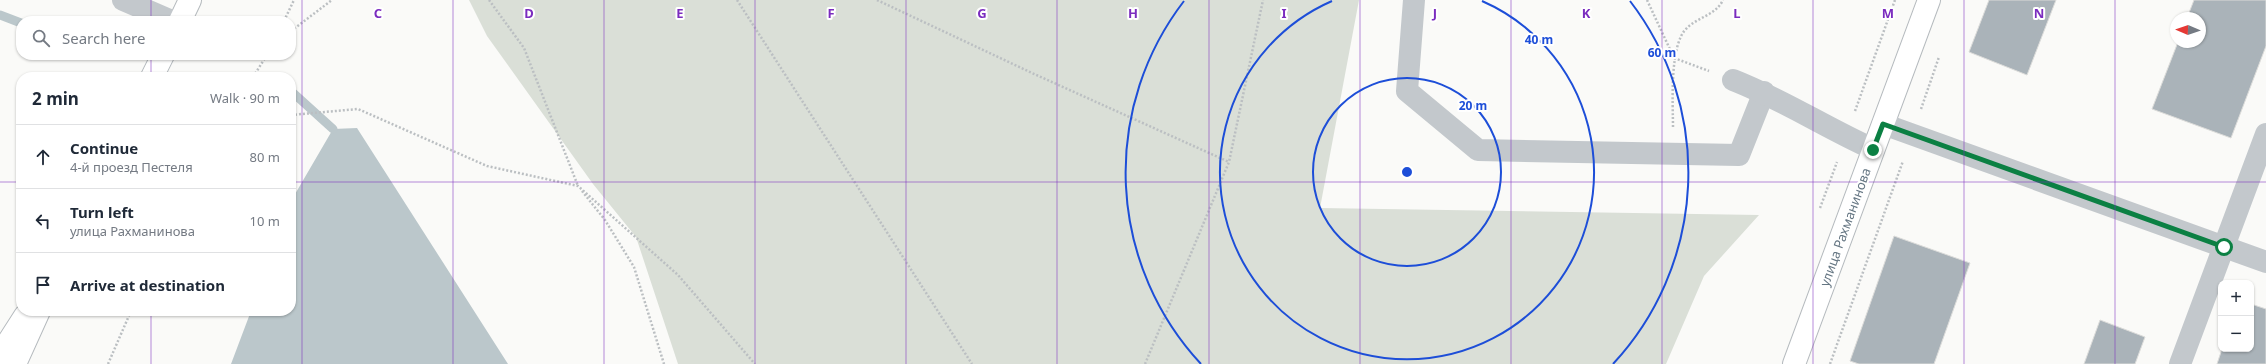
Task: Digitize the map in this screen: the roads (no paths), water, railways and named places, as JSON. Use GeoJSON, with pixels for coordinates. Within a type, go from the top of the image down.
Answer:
{"type":"FeatureCollection","features":[{"type":"Feature","properties":{"kind":"main road"},"geometry":{"type":"LineString","coordinates":[[182,16],[190,0]]}},
{"type":"Feature","properties":{"kind":"main road","name":"улица Рахманинова"},"geometry":{"type":"LineString","coordinates":[[1794,364],[1929,0]]}},
{"type":"Feature","properties":{"kind":"main road"},"geometry":{"type":"LineString","coordinates":[[154,72],[160,60]]}},
{"type":"Feature","properties":{"kind":"main road"},"geometry":{"type":"LineString","coordinates":[[0,355],[25,316]]}},
{"type":"Feature","properties":{"kind":"main road"},"geometry":{"type":"LineString","coordinates":[[16,364],[37,316]]}},
{"type":"Feature","properties":{"kind":"street"},"geometry":{"type":"LineString","coordinates":[[123,0],[160,16]]}},
{"type":"Feature","properties":{"kind":"street"},"geometry":{"type":"LineString","coordinates":[[1414,0],[1407,91],[1478,150],[1739,155],[1764,92]]}},
{"type":"Feature","properties":{"kind":"street"},"geometry":{"type":"LineString","coordinates":[[1733,80],[1764,92],[1846,137],[1873,150]]}},
{"type":"Feature","properties":{"kind":"street"},"geometry":{"type":"LineString","coordinates":[[1883,124],[2266,262]]}},
{"type":"Feature","properties":{"kind":"street"},"geometry":{"type":"LineString","coordinates":[[2180,364],[2266,134]]}},
{"type":"Feature","properties":{"kind":"waterway"},"geometry":{"type":"LineString","coordinates":[[0,15],[16,21]]}},
{"type":"Feature","properties":{"kind":"waterway"},"geometry":{"type":"LineString","coordinates":[[296,96],[333,129]]}}]}
